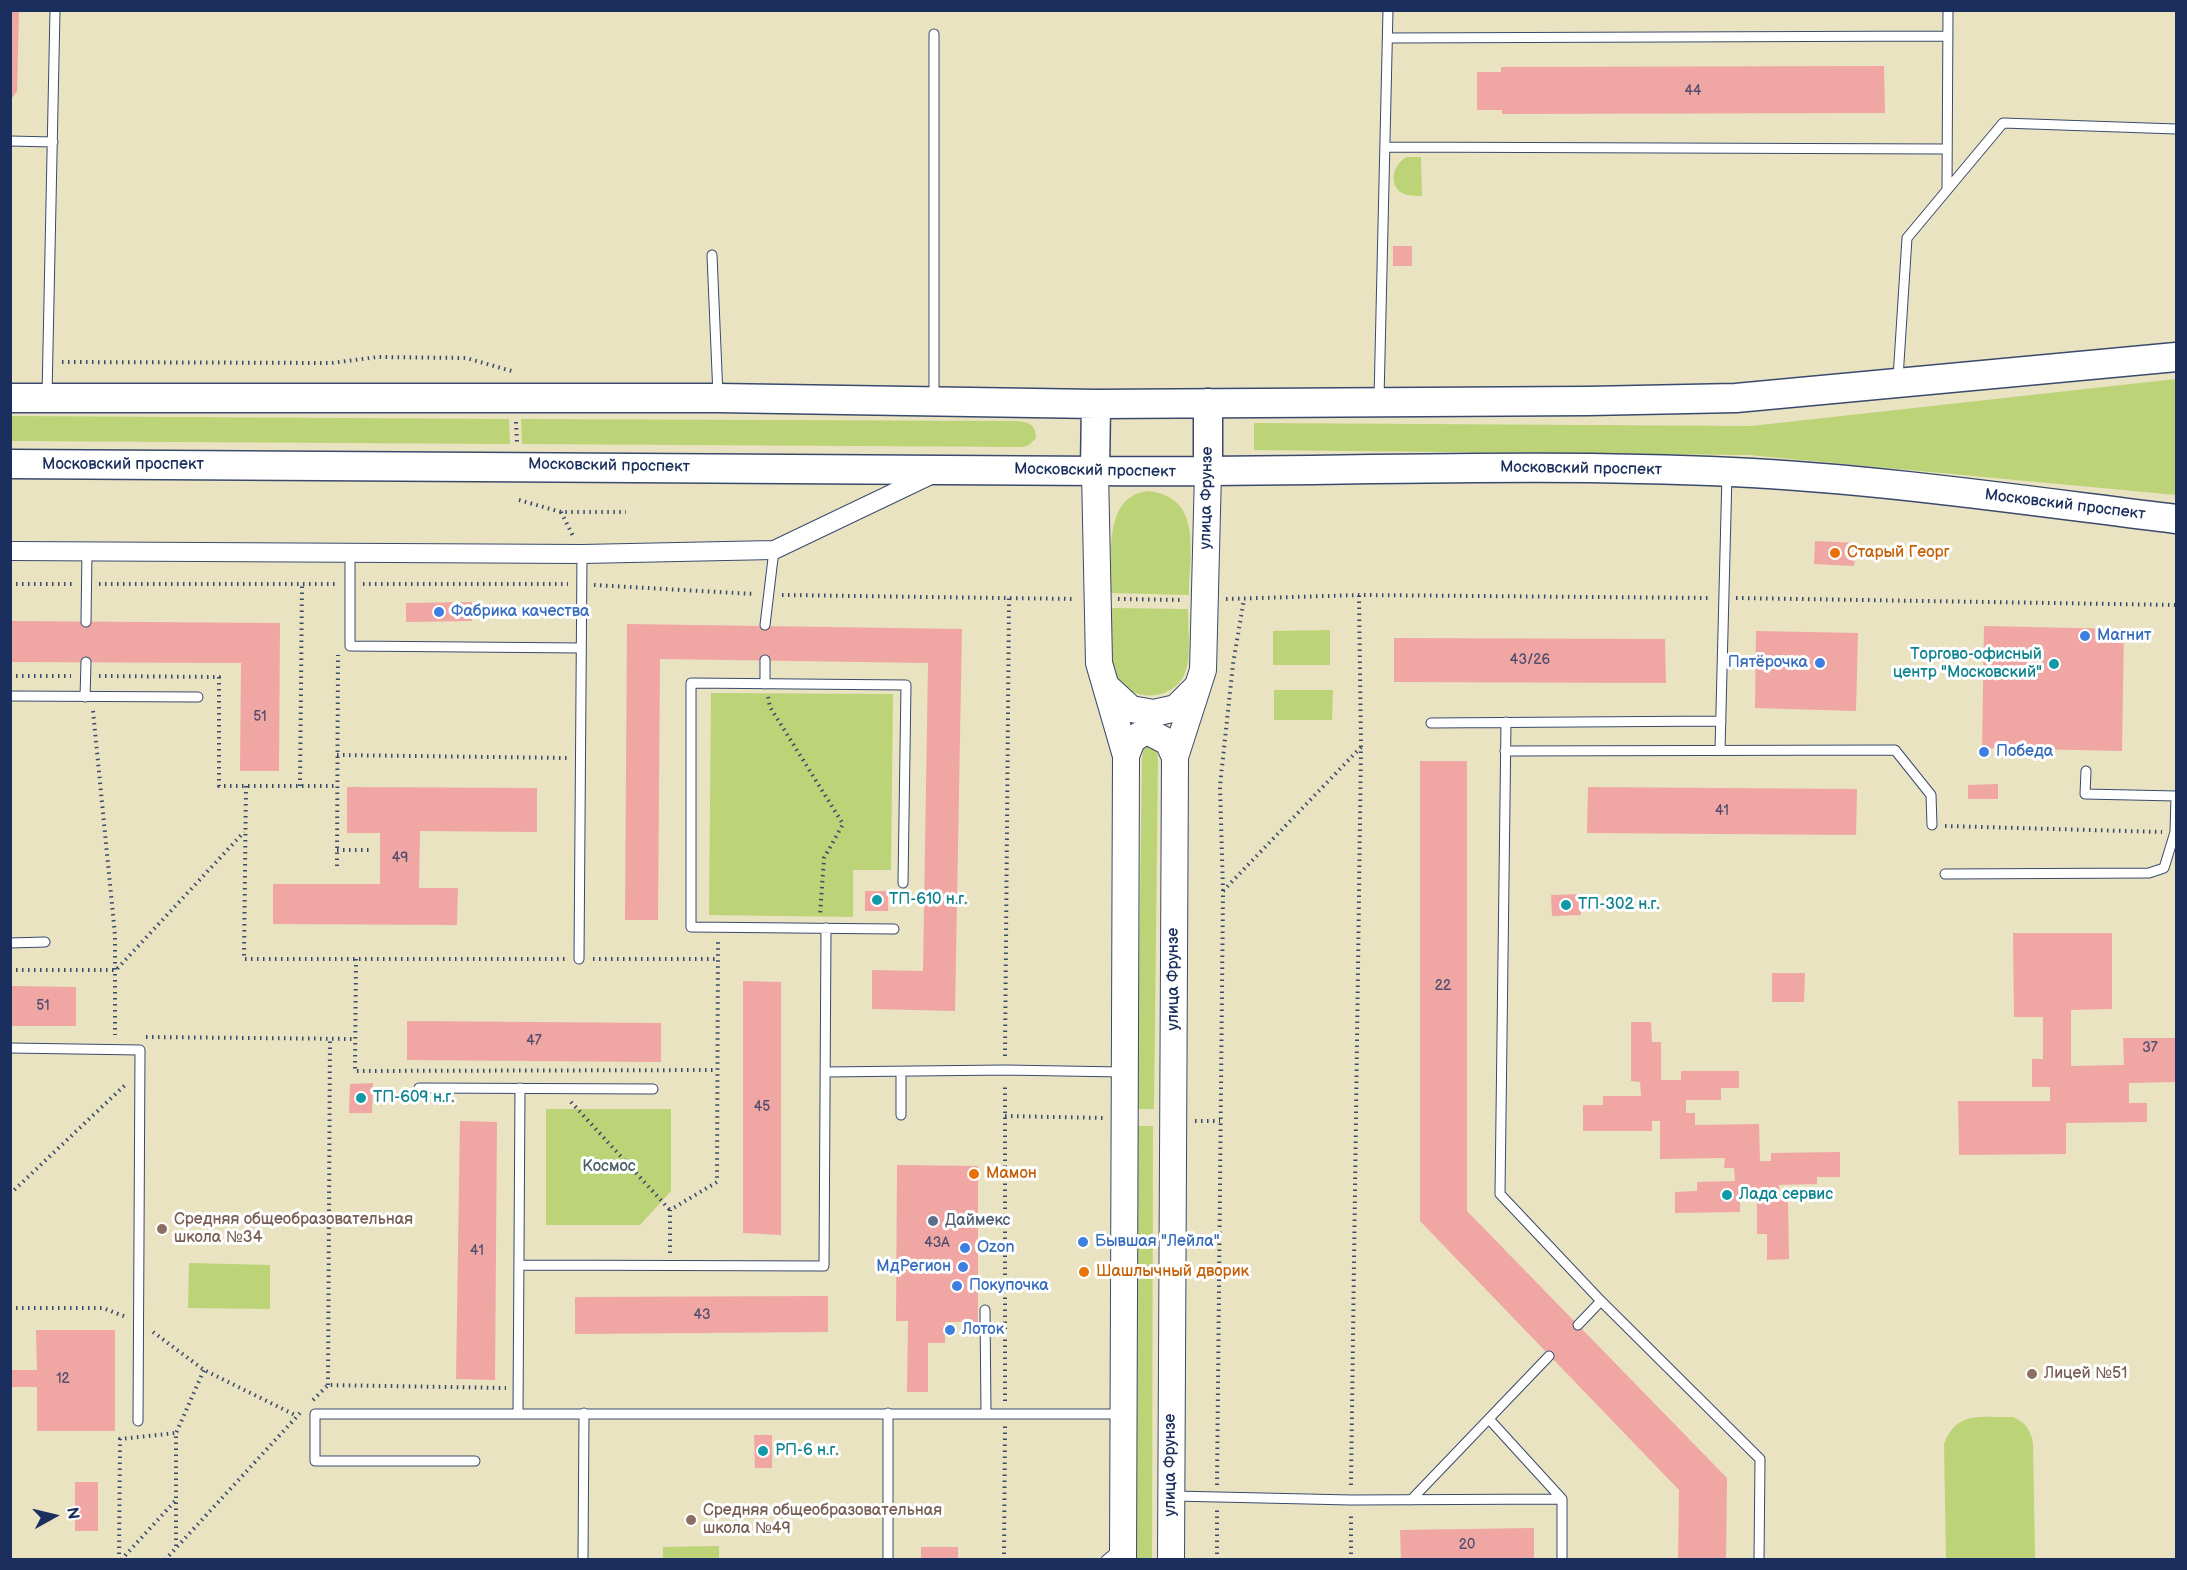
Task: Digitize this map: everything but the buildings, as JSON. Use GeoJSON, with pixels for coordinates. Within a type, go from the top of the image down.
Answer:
{"type":"FeatureCollection","features":[{"type":"Feature","properties":{"kind":"main road"},"geometry":{"type":"LineString","coordinates":[[10,398],[718,398],[1096,404],[1588,401],[1736,398],[2176,357]]}},
{"type":"Feature","properties":{"kind":"main road","name":"улица Фрунзе"},"geometry":{"type":"LineString","coordinates":[[1171,1560],[1175,757],[1203,670],[1208,403]]}},
{"type":"Feature","properties":{"kind":"main road"},"geometry":{"type":"LineString","coordinates":[[1096,404],[1099,663],[1126,756],[1123,1414],[1117,1555]]}},
{"type":"Feature","properties":{"kind":"main road","name":"Московский проспект"},"geometry":{"type":"LineString","coordinates":[[10,464],[1208,472],[1378,468],[1727,472],[1946,490],[2176,519]]}},
{"type":"Feature","properties":{"kind":"main road"},"geometry":{"type":"LineString","coordinates":[[1105,686],[1131,710],[1154,713],[1176,708],[1197,687]]}},
{"type":"Feature","properties":{"kind":"main road"},"geometry":{"type":"LineString","coordinates":[[1126,756],[1132,740],[1149,732],[1168,742],[1175,757]]}},
{"type":"Feature","properties":{"kind":"street"},"geometry":{"type":"LineString","coordinates":[[10,551],[582,554],[774,550],[943,470]]}},
{"type":"Feature","properties":{"kind":"lane"},"geometry":{"type":"LineString","coordinates":[[47,399],[55,10]]}},
{"type":"Feature","properties":{"kind":"lane"},"geometry":{"type":"LineString","coordinates":[[1379,401],[1388,10]]}},
{"type":"Feature","properties":{"kind":"lane"},"geometry":{"type":"LineString","coordinates":[[1947,189],[1948,10]]}},
{"type":"Feature","properties":{"kind":"lane"},"geometry":{"type":"LineString","coordinates":[[934,34],[934,400]]}},
{"type":"Feature","properties":{"kind":"lane"},"geometry":{"type":"LineString","coordinates":[[1388,38],[1948,36]]}},
{"type":"Feature","properties":{"kind":"lane"},"geometry":{"type":"LineString","coordinates":[[1898,384],[1906,238],[2003,123],[2176,129]]}},
{"type":"Feature","properties":{"kind":"lane"},"geometry":{"type":"LineString","coordinates":[[10,141],[53,142]]}},
{"type":"Feature","properties":{"kind":"lane"},"geometry":{"type":"LineString","coordinates":[[1385,147],[1947,149]]}},
{"type":"Feature","properties":{"kind":"lane"},"geometry":{"type":"LineString","coordinates":[[712,255],[718,398]]}},
{"type":"Feature","properties":{"kind":"lane"},"geometry":{"type":"LineString","coordinates":[[1720,750],[1727,472]]}},
{"type":"Feature","properties":{"kind":"lane"},"geometry":{"type":"LineString","coordinates":[[765,626],[774,550]]}},
{"type":"Feature","properties":{"kind":"lane"},"geometry":{"type":"LineString","coordinates":[[86,622],[87,551]]}},
{"type":"Feature","properties":{"kind":"lane"},"geometry":{"type":"LineString","coordinates":[[350,552],[350,646],[581,648]]}},
{"type":"Feature","properties":{"kind":"lane"},"geometry":{"type":"LineString","coordinates":[[579,959],[582,554]]}},
{"type":"Feature","properties":{"kind":"lane"},"geometry":{"type":"LineString","coordinates":[[765,660],[765,684]]}},
{"type":"Feature","properties":{"kind":"lane"},"geometry":{"type":"LineString","coordinates":[[86,662],[89,697]]}},
{"type":"Feature","properties":{"kind":"lane"},"geometry":{"type":"LineString","coordinates":[[894,929],[691,927],[691,683],[906,685],[903,884]]}},
{"type":"Feature","properties":{"kind":"lane"},"geometry":{"type":"LineString","coordinates":[[10,696],[198,697]]}},
{"type":"Feature","properties":{"kind":"lane"},"geometry":{"type":"LineString","coordinates":[[1431,723],[1721,721]]}},
{"type":"Feature","properties":{"kind":"lane"},"geometry":{"type":"LineString","coordinates":[[1506,722],[1500,1194],[1602,1301],[1760,1460],[1759,1560]]}},
{"type":"Feature","properties":{"kind":"lane"},"geometry":{"type":"LineString","coordinates":[[1505,751],[1895,750],[1931,795],[1932,825]]}},
{"type":"Feature","properties":{"kind":"lane"},"geometry":{"type":"LineString","coordinates":[[1945,874],[2149,873],[2164,868],[2175,832],[2176,796],[2085,794],[2086,771]]}},
{"type":"Feature","properties":{"kind":"lane"},"geometry":{"type":"LineString","coordinates":[[519,1265],[824,1266],[823,928]]}},
{"type":"Feature","properties":{"kind":"lane"},"geometry":{"type":"LineString","coordinates":[[10,943],[45,942]]}},
{"type":"Feature","properties":{"kind":"lane"},"geometry":{"type":"LineString","coordinates":[[10,1048],[140,1050],[138,1421]]}},
{"type":"Feature","properties":{"kind":"lane"},"geometry":{"type":"LineString","coordinates":[[825,1072],[1005,1070],[1125,1072]]}},
{"type":"Feature","properties":{"kind":"lane"},"geometry":{"type":"LineString","coordinates":[[900,1115],[901,1072]]}},
{"type":"Feature","properties":{"kind":"lane"},"geometry":{"type":"LineString","coordinates":[[419,1088],[653,1089]]}},
{"type":"Feature","properties":{"kind":"lane"},"geometry":{"type":"LineString","coordinates":[[518,1413],[519,1088]]}},
{"type":"Feature","properties":{"kind":"lane"},"geometry":{"type":"LineString","coordinates":[[1578,1326],[1602,1301]]}},
{"type":"Feature","properties":{"kind":"lane"},"geometry":{"type":"LineString","coordinates":[[985,1310],[986,1413]]}},
{"type":"Feature","properties":{"kind":"lane"},"geometry":{"type":"LineString","coordinates":[[1411,1500],[1549,1356]]}},
{"type":"Feature","properties":{"kind":"lane"},"geometry":{"type":"LineString","coordinates":[[583,1560],[584,1413]]}},
{"type":"Feature","properties":{"kind":"lane"},"geometry":{"type":"LineString","coordinates":[[888,1413],[888,1560]]}},
{"type":"Feature","properties":{"kind":"lane"},"geometry":{"type":"LineString","coordinates":[[475,1461],[315,1461],[315,1414],[1123,1414]]}},
{"type":"Feature","properties":{"kind":"lane"},"geometry":{"type":"LineString","coordinates":[[1489,1419],[1562,1500],[1562,1560]]}},
{"type":"Feature","properties":{"kind":"lane"},"geometry":{"type":"LineString","coordinates":[[1171,1496],[1351,1500],[1562,1500]]}},
{"type":"Feature","properties":{"kind":"path"},"geometry":{"type":"LineString","coordinates":[[48,362],[331,363],[378,357],[466,357],[515,372]]}},
{"type":"Feature","properties":{"kind":"path"},"geometry":{"type":"LineString","coordinates":[[516,419],[517,442]]}},
{"type":"Feature","properties":{"kind":"path"},"geometry":{"type":"LineString","coordinates":[[519,500],[561,512],[626,512]]}},
{"type":"Feature","properties":{"kind":"path"},"geometry":{"type":"LineString","coordinates":[[10,584],[338,584],[338,596]]}},
{"type":"Feature","properties":{"kind":"path"},"geometry":{"type":"LineString","coordinates":[[300,786],[302,584]]}},
{"type":"Feature","properties":{"kind":"path"},"geometry":{"type":"LineString","coordinates":[[350,584],[581,584],[769,595],[1009,598]]}},
{"type":"Feature","properties":{"kind":"path"},"geometry":{"type":"LineString","coordinates":[[1351,1560],[1361,747],[1359,595],[2176,604]]}},
{"type":"Feature","properties":{"kind":"path"},"geometry":{"type":"LineString","coordinates":[[1217,1560],[1223,891],[1220,786],[1233,664],[1244,599]]}},
{"type":"Feature","properties":{"kind":"path"},"geometry":{"type":"LineString","coordinates":[[337,866],[338,653]]}},
{"type":"Feature","properties":{"kind":"path"},"geometry":{"type":"LineString","coordinates":[[765,684],[770,707],[843,824],[824,858],[823,928]]}},
{"type":"Feature","properties":{"kind":"path"},"geometry":{"type":"LineString","coordinates":[[89,697],[115,935],[115,1036],[124,1037]]}},
{"type":"Feature","properties":{"kind":"path"},"geometry":{"type":"LineString","coordinates":[[1223,891],[1361,747]]}},
{"type":"Feature","properties":{"kind":"path"},"geometry":{"type":"LineString","coordinates":[[337,755],[580,758]]}},
{"type":"Feature","properties":{"kind":"path"},"geometry":{"type":"LineString","coordinates":[[219,786],[337,786]]}},
{"type":"Feature","properties":{"kind":"path"},"geometry":{"type":"LineString","coordinates":[[246,786],[244,959],[718,959]]}},
{"type":"Feature","properties":{"kind":"path"},"geometry":{"type":"LineString","coordinates":[[1932,825],[2175,832]]}},
{"type":"Feature","properties":{"kind":"path"},"geometry":{"type":"LineString","coordinates":[[10,970],[116,970],[245,832]]}},
{"type":"Feature","properties":{"kind":"path"},"geometry":{"type":"LineString","coordinates":[[337,850],[372,850]]}},
{"type":"Feature","properties":{"kind":"path"},"geometry":{"type":"LineString","coordinates":[[670,1210],[717,1182],[718,927]]}},
{"type":"Feature","properties":{"kind":"path"},"geometry":{"type":"LineString","coordinates":[[356,959],[355,1071],[717,1070]]}},
{"type":"Feature","properties":{"kind":"path"},"geometry":{"type":"LineString","coordinates":[[143,1037],[356,1039]]}},
{"type":"Feature","properties":{"kind":"path"},"geometry":{"type":"LineString","coordinates":[[10,1194],[140,1070],[142,1050],[152,1037]]}},
{"type":"Feature","properties":{"kind":"path"},"geometry":{"type":"LineString","coordinates":[[312,1401],[328,1385],[330,1038]]}},
{"type":"Feature","properties":{"kind":"path"},"geometry":{"type":"LineString","coordinates":[[565,1070],[567,1097],[670,1210],[670,1266]]}},
{"type":"Feature","properties":{"kind":"path"},"geometry":{"type":"LineString","coordinates":[[508,1071],[508,1088]]}},
{"type":"Feature","properties":{"kind":"path"},"geometry":{"type":"LineString","coordinates":[[10,1308],[103,1308],[139,1322],[204,1370],[297,1416]]}},
{"type":"Feature","properties":{"kind":"path"},"geometry":{"type":"LineString","coordinates":[[176,1547],[176,1433],[204,1370]]}},
{"type":"Feature","properties":{"kind":"path"},"geometry":{"type":"LineString","coordinates":[[328,1385],[508,1388]]}},
{"type":"Feature","properties":{"kind":"path"},"geometry":{"type":"LineString","coordinates":[[165,1560],[305,1408]]}},
{"type":"Feature","properties":{"kind":"path"},"geometry":{"type":"LineString","coordinates":[[120,1560],[120,1439],[176,1433]]}},
{"type":"Feature","properties":{"kind":"path"},"geometry":{"type":"LineString","coordinates":[[120,1560],[176,1500]]}},
{"type":"Feature","properties":{"kind":"green space"},"geometry":{"type":"Polygon","coordinates":[[[1407,157],[1421,157],[1422,196],[1404,194],[1397,189],[1395,184],[1396,169],[1407,157]]]}},
{"type":"Feature","properties":{"kind":"green space"},"geometry":{"type":"Polygon","coordinates":[[[2176,379],[2176,495],[1749,455],[1254,450],[1254,423],[1751,426],[2176,379]]]}},
{"type":"Feature","properties":{"kind":"green space"},"geometry":{"type":"Polygon","coordinates":[[[11,416],[509,419],[510,444],[11,441],[11,416]]]}},
{"type":"Feature","properties":{"kind":"green space"},"geometry":{"type":"Polygon","coordinates":[[[521,419],[1017,421],[1031,425],[1035,430],[1036,438],[1023,447],[522,444],[521,419]]]}},
{"type":"Feature","properties":{"kind":"green space"},"geometry":{"type":"Polygon","coordinates":[[[1147,491],[1165,495],[1178,504],[1185,515],[1191,545],[1189,595],[1111,593],[1112,532],[1116,517],[1123,505],[1133,496],[1147,491]]]}},
{"type":"Feature","properties":{"kind":"green space"},"geometry":{"type":"Polygon","coordinates":[[[1111,608],[1188,609],[1188,664],[1181,680],[1173,688],[1164,693],[1142,695],[1123,686],[1116,677],[1109,643],[1111,608]]]}},
{"type":"Feature","properties":{"kind":"green space"},"geometry":{"type":"Polygon","coordinates":[[[1330,630],[1330,665],[1273,665],[1273,631],[1330,630]]]}},
{"type":"Feature","properties":{"kind":"green space"},"geometry":{"type":"Polygon","coordinates":[[[1274,690],[1333,690],[1332,720],[1274,720],[1274,690]]]}},
{"type":"Feature","properties":{"kind":"green space"},"geometry":{"type":"Polygon","coordinates":[[[711,693],[893,694],[891,870],[853,870],[853,917],[709,915],[711,693]]]}},
{"type":"Feature","properties":{"kind":"green space"},"geometry":{"type":"Polygon","coordinates":[[[1148,746],[1157,750],[1158,760],[1154,1109],[1137,1109],[1142,760],[1143,750],[1148,746]]]}},
{"type":"Feature","properties":{"kind":"green space","name":"Космос"},"geometry":{"type":"Polygon","coordinates":[[[546,1109],[671,1109],[671,1191],[640,1225],[546,1225],[546,1109]]]}},
{"type":"Feature","properties":{"kind":"green space"},"geometry":{"type":"Polygon","coordinates":[[[1137,1126],[1153,1126],[1152,1559],[1135,1560],[1137,1126]]]}},
{"type":"Feature","properties":{"kind":"green space"},"geometry":{"type":"Polygon","coordinates":[[[189,1263],[270,1265],[270,1309],[188,1308],[189,1263]]]}},
{"type":"Feature","properties":{"kind":"green space"},"geometry":{"type":"Polygon","coordinates":[[[2013,1417],[2027,1427],[2033,1443],[2035,1559],[1946,1559],[1944,1444],[1949,1433],[1963,1421],[1971,1418],[2013,1417]]]}},
{"type":"Feature","properties":{"kind":"green space"},"geometry":{"type":"Polygon","coordinates":[[[719,1546],[719,1559],[663,1559],[663,1547],[719,1546]]]}},
{"type":"Feature","properties":{"kind":"place","name":"Старый Георг"},"geometry":{"type":"Point","coordinates":[1835,553]}},
{"type":"Feature","properties":{"kind":"place","name":"Фабрика качества"},"geometry":{"type":"Point","coordinates":[439,612]}},
{"type":"Feature","properties":{"kind":"place","name":"Магнит"},"geometry":{"type":"Point","coordinates":[2085,636]}},
{"type":"Feature","properties":{"kind":"place","name":"Пятёрочка"},"geometry":{"type":"Point","coordinates":[1820,663]}},
{"type":"Feature","properties":{"kind":"place","name":"Торгово-офисный центр \"Московский\""},"geometry":{"type":"Point","coordinates":[2054,664]}},
{"type":"Feature","properties":{"kind":"place","name":"Победа"},"geometry":{"type":"Point","coordinates":[1984,752]}},
{"type":"Feature","properties":{"kind":"place","name":"ТП-610 н.г."},"geometry":{"type":"Point","coordinates":[877,900]}},
{"type":"Feature","properties":{"kind":"place","name":"ТП-302 н.г."},"geometry":{"type":"Point","coordinates":[1566,905]}},
{"type":"Feature","properties":{"kind":"place","name":"ТП-609 н.г."},"geometry":{"type":"Point","coordinates":[361,1098]}},
{"type":"Feature","properties":{"kind":"place","name":"Мамон"},"geometry":{"type":"Point","coordinates":[974,1174]}},
{"type":"Feature","properties":{"kind":"place","name":"Лада сервис"},"geometry":{"type":"Point","coordinates":[1727,1195]}},
{"type":"Feature","properties":{"kind":"place","name":"Даймекс"},"geometry":{"type":"Point","coordinates":[933,1221]}},
{"type":"Feature","properties":{"kind":"place","name":"Средняя общеобразовательная школа №34"},"geometry":{"type":"Point","coordinates":[162,1229]}},
{"type":"Feature","properties":{"kind":"place","name":"Бывшая \"Лейла\""},"geometry":{"type":"Point","coordinates":[1083,1242]}},
{"type":"Feature","properties":{"kind":"place","name":"Ozon"},"geometry":{"type":"Point","coordinates":[965,1248]}},
{"type":"Feature","properties":{"kind":"place","name":"МдРегион"},"geometry":{"type":"Point","coordinates":[963,1267]}},
{"type":"Feature","properties":{"kind":"place","name":"Шашлычный дворик"},"geometry":{"type":"Point","coordinates":[1084,1272]}},
{"type":"Feature","properties":{"kind":"place","name":"Покупочка"},"geometry":{"type":"Point","coordinates":[957,1286]}},
{"type":"Feature","properties":{"kind":"place","name":"Лоток"},"geometry":{"type":"Point","coordinates":[950,1330]}},
{"type":"Feature","properties":{"kind":"place","name":"Лицей №51"},"geometry":{"type":"Point","coordinates":[2032,1374]}},
{"type":"Feature","properties":{"kind":"place","name":"РП-6 н.г."},"geometry":{"type":"Point","coordinates":[763,1451]}},
{"type":"Feature","properties":{"kind":"place","name":"Средняя общеобразовательная школа №49"},"geometry":{"type":"Point","coordinates":[691,1520]}}]}
